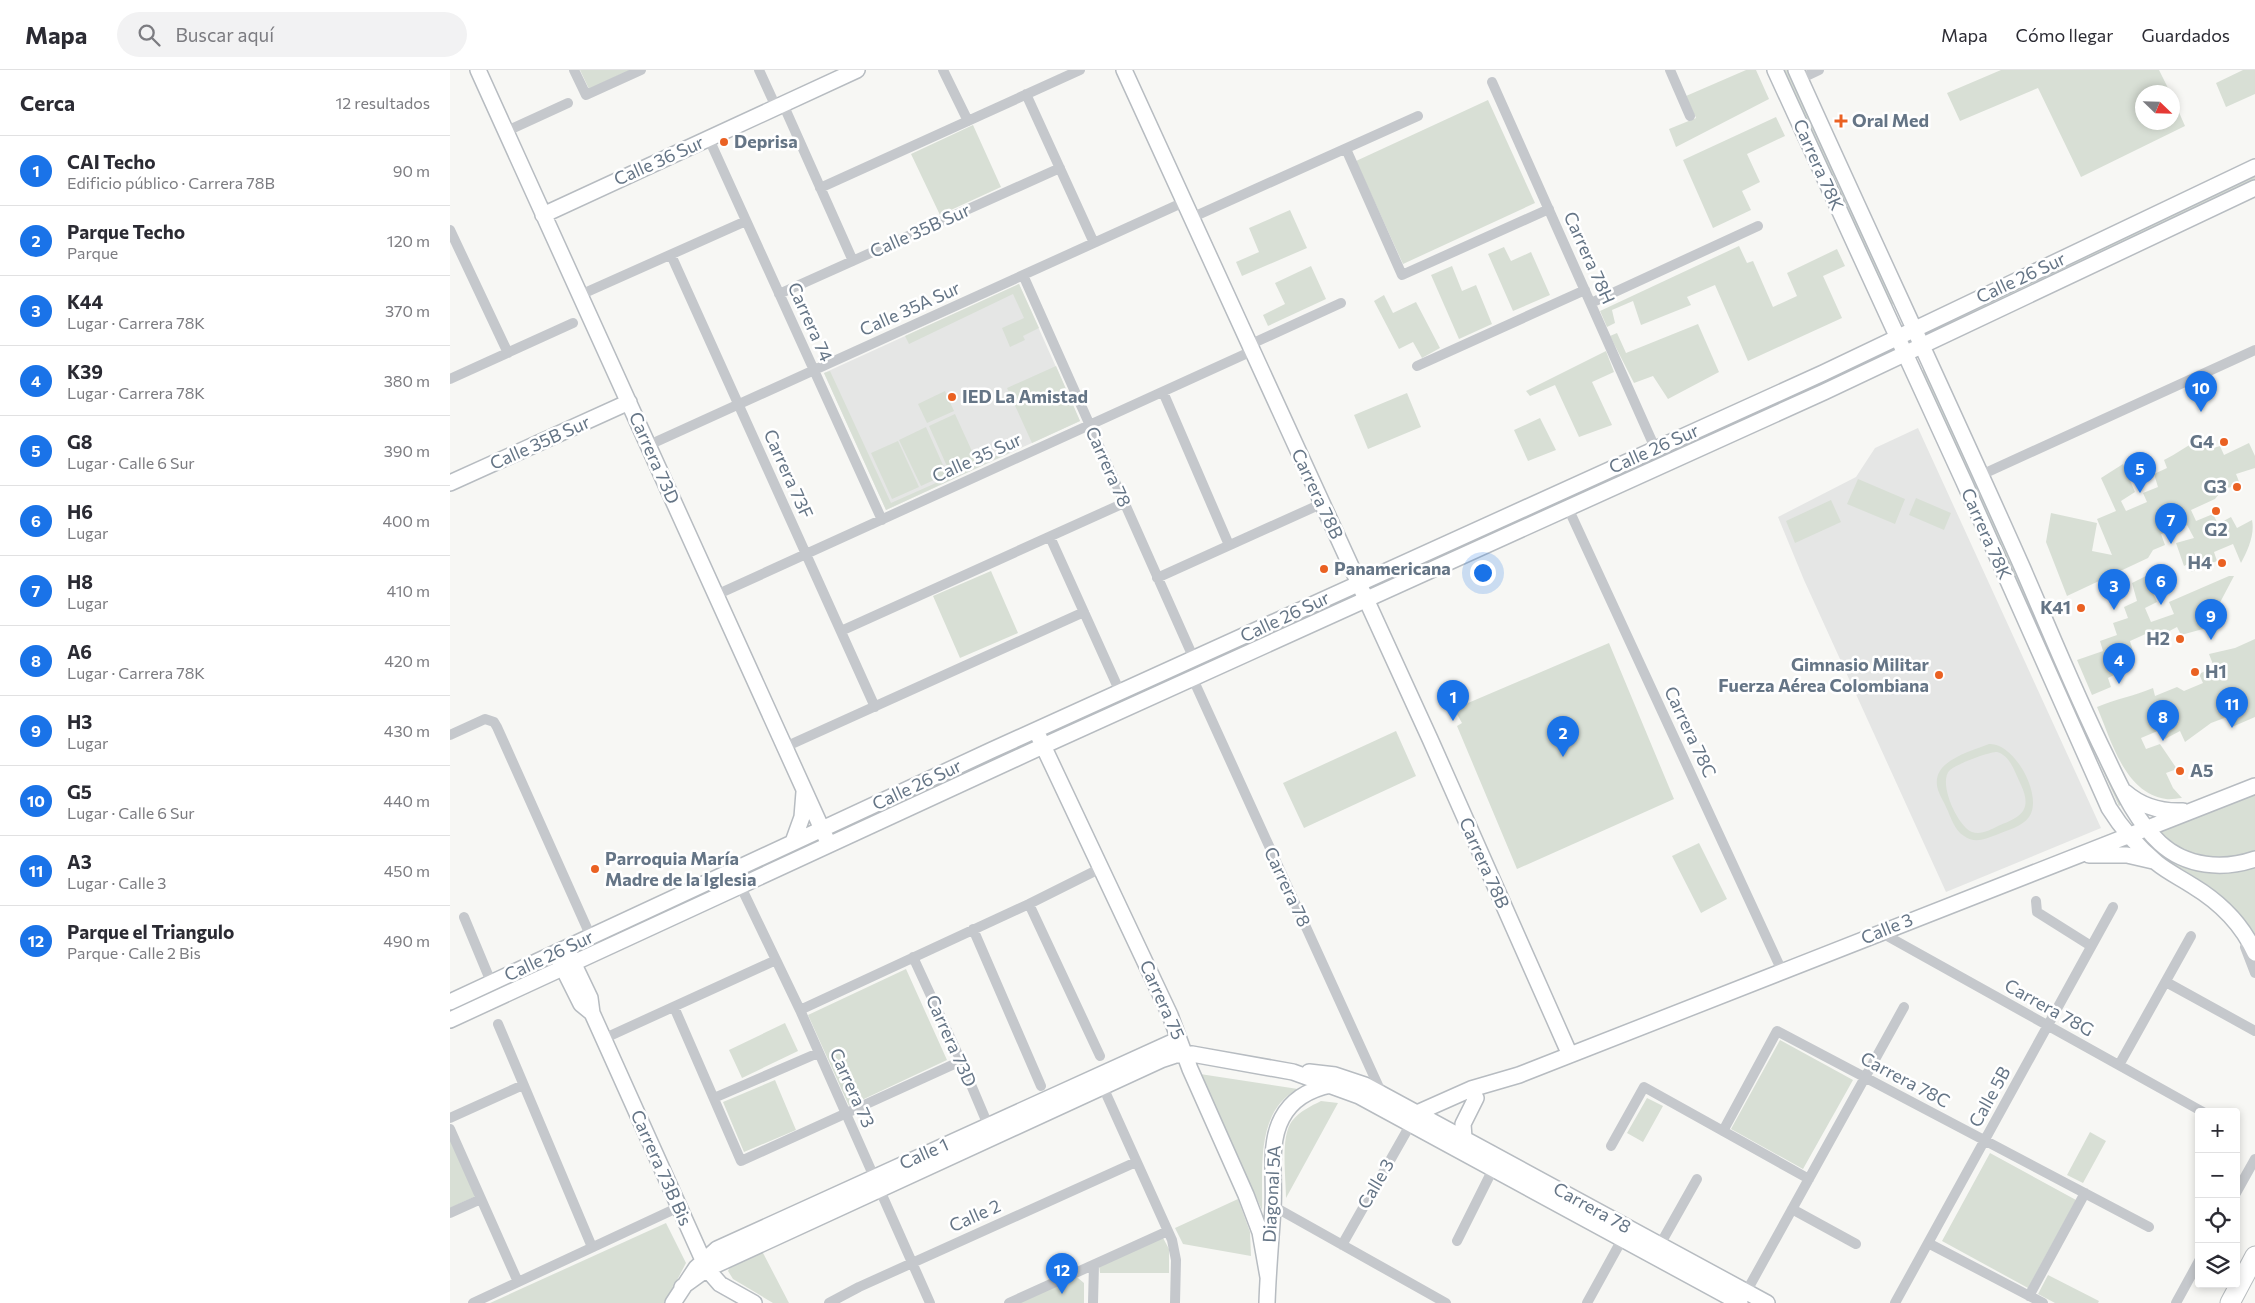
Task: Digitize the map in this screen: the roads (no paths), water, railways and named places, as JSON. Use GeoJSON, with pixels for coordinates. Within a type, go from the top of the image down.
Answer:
{"type":"FeatureCollection","features":[{"type":"Feature","properties":{"kind":"highway"},"geometry":{"type":"LineString","coordinates":[[2230,1303],[2255,1256]]}},
{"type":"Feature","properties":{"kind":"street","name":"Carrera 73D"},"geometry":{"type":"LineString","coordinates":[[478,70],[830,846]]}},
{"type":"Feature","properties":{"kind":"street"},"geometry":{"type":"LineString","coordinates":[[574,70],[586,95],[641,70]]}},
{"type":"Feature","properties":{"kind":"street"},"geometry":{"type":"LineString","coordinates":[[759,70],[780,106],[853,261]]}},
{"type":"Feature","properties":{"kind":"street"},"geometry":{"type":"LineString","coordinates":[[943,70],[968,121]]}},
{"type":"Feature","properties":{"kind":"street"},"geometry":{"type":"LineString","coordinates":[[820,188],[1080,70]]}},
{"type":"Feature","properties":{"kind":"street","name":"Carrera 78B"},"geometry":{"type":"LineString","coordinates":[[1124,70],[1570,1055]]}},
{"type":"Feature","properties":{"kind":"street"},"geometry":{"type":"LineString","coordinates":[[1670,70],[1690,116]]}},
{"type":"Feature","properties":{"kind":"street","name":"Carrera 78K"},"geometry":{"type":"LineString","coordinates":[[1775,70],[1964,482],[2099,788],[2120,827],[2158,864],[2219,904],[2242,928],[2255,953]]}},
{"type":"Feature","properties":{"kind":"street"},"geometry":{"type":"LineString","coordinates":[[1798,74],[1819,70]]}},
{"type":"Feature","properties":{"kind":"street","name":"Calle 36 Sur"},"geometry":{"type":"LineString","coordinates":[[543,215],[853,71]]}},
{"type":"Feature","properties":{"kind":"street","name":"Carrera 78K"},"geometry":{"type":"LineString","coordinates":[[1798,74],[1981,475],[2092,728],[2122,790],[2146,828],[2160,844],[2173,852],[2194,862],[2222,866],[2240,864],[2255,859]]}},
{"type":"Feature","properties":{"kind":"street","name":"Carrera 78H"},"geometry":{"type":"LineString","coordinates":[[1492,82],[1656,448]]}},
{"type":"Feature","properties":{"kind":"street"},"geometry":{"type":"LineString","coordinates":[[1026,94],[1094,242]]}},
{"type":"Feature","properties":{"kind":"street"},"geometry":{"type":"LineString","coordinates":[[505,132],[568,103]]}},
{"type":"Feature","properties":{"kind":"street"},"geometry":{"type":"LineString","coordinates":[[1191,218],[1418,116]]}},
{"type":"Feature","properties":{"kind":"street","name":"Carrera 74"},"geometry":{"type":"LineString","coordinates":[[709,139],[882,520]]}},
{"type":"Feature","properties":{"kind":"street"},"geometry":{"type":"LineString","coordinates":[[1346,149],[1402,275],[1549,209]]}},
{"type":"Feature","properties":{"kind":"street","name":"Calle 26 Sur"},"geometry":{"type":"LineString","coordinates":[[450,1002],[1036,730],[1896,337],[2255,167]]}},
{"type":"Feature","properties":{"kind":"street","name":"Calle 35B Sur"},"geometry":{"type":"LineString","coordinates":[[779,294],[1060,168]]}},
{"type":"Feature","properties":{"kind":"street","name":"Calle 26 Sur"},"geometry":{"type":"LineString","coordinates":[[450,1020],[1044,746],[1921,347],[2255,188]]}},
{"type":"Feature","properties":{"kind":"street","name":"Calle 35A Sur"},"geometry":{"type":"LineString","coordinates":[[649,445],[1184,202]]}},
{"type":"Feature","properties":{"kind":"street"},"geometry":{"type":"LineString","coordinates":[[580,295],[746,221]]}},
{"type":"Feature","properties":{"kind":"street"},"geometry":{"type":"LineString","coordinates":[[1591,303],[1758,226]]}},
{"type":"Feature","properties":{"kind":"street"},"geometry":{"type":"LineString","coordinates":[[450,230],[508,353]]}},
{"type":"Feature","properties":{"kind":"street","name":"Carrera 73F"},"geometry":{"type":"LineString","coordinates":[[671,255],[875,707]]}},
{"type":"Feature","properties":{"kind":"street","name":"Carrera 78"},"geometry":{"type":"LineString","coordinates":[[1023,275],[1194,659]]}},
{"type":"Feature","properties":{"kind":"street"},"geometry":{"type":"LineString","coordinates":[[1417,366],[1585,290]]}},
{"type":"Feature","properties":{"kind":"street","name":"Calle 35 Sur"},"geometry":{"type":"LineString","coordinates":[[716,595],[1163,392],[1341,303]]}},
{"type":"Feature","properties":{"kind":"street"},"geometry":{"type":"LineString","coordinates":[[450,379],[573,323]]}},
{"type":"Feature","properties":{"kind":"street"},"geometry":{"type":"LineString","coordinates":[[1981,475],[2255,350]]}},
{"type":"Feature","properties":{"kind":"street"},"geometry":{"type":"LineString","coordinates":[[1163,392],[1229,545]]}},
{"type":"Feature","properties":{"kind":"street","name":"Calle 35B Sur"},"geometry":{"type":"LineString","coordinates":[[450,483],[629,402]]}},
{"type":"Feature","properties":{"kind":"street"},"geometry":{"type":"LineString","coordinates":[[841,631],[1124,503]]}},
{"type":"Feature","properties":{"kind":"street"},"geometry":{"type":"LineString","coordinates":[[1158,578],[1321,504]]}},
{"type":"Feature","properties":{"kind":"street","name":"Carrera 78C"},"geometry":{"type":"LineString","coordinates":[[1568,508],[1782,971]]}},
{"type":"Feature","properties":{"kind":"street"},"geometry":{"type":"LineString","coordinates":[[1050,537],[1120,692]]}},
{"type":"Feature","properties":{"kind":"street"},"geometry":{"type":"LineString","coordinates":[[785,747],[1084,612]]}},
{"type":"Feature","properties":{"kind":"street","name":"Carrera 78"},"geometry":{"type":"LineString","coordinates":[[1193,679],[1382,1094]]}},
{"type":"Feature","properties":{"kind":"street"},"geometry":{"type":"LineString","coordinates":[[450,735],[479,721],[494,722],[591,936]]}},
{"type":"Feature","properties":{"kind":"street","name":"Carrera 75"},"geometry":{"type":"LineString","coordinates":[[1036,730],[1170,1015],[1184,1054],[1254,1214],[1268,1277]]}},
{"type":"Feature","properties":{"kind":"street","name":"Calle 3"},"geometry":{"type":"LineString","coordinates":[[1342,1245],[1418,1118],[1471,1089],[1519,1075],[2128,834],[2255,786]]}},
{"type":"Feature","properties":{"kind":"street"},"geometry":{"type":"LineString","coordinates":[[793,842],[802,817],[804,790]]}},
{"type":"Feature","properties":{"kind":"street"},"geometry":{"type":"LineString","coordinates":[[2122,790],[2144,805],[2153,808],[2176,812],[2189,811]]}},
{"type":"Feature","properties":{"kind":"street"},"geometry":{"type":"LineString","coordinates":[[2063,860],[2079,856],[2111,854],[2135,857],[2158,864]]}},
{"type":"Feature","properties":{"kind":"street"},"geometry":{"type":"LineString","coordinates":[[800,1010],[1101,868]]}},
{"type":"Feature","properties":{"kind":"street","name":"Carrera 73"},"geometry":{"type":"LineString","coordinates":[[741,887],[800,1010],[930,1303]]}},
{"type":"Feature","properties":{"kind":"street"},"geometry":{"type":"LineString","coordinates":[[2036,901],[2037,912],[2091,946]]}},
{"type":"Feature","properties":{"kind":"street"},"geometry":{"type":"LineString","coordinates":[[1028,904],[1100,1056]]}},
{"type":"Feature","properties":{"kind":"street"},"geometry":{"type":"LineString","coordinates":[[2219,904],[2243,941],[2255,973]]}},
{"type":"Feature","properties":{"kind":"street","name":"Calle 5B"},"geometry":{"type":"LineString","coordinates":[[1895,1303],[2113,907]]}},
{"type":"Feature","properties":{"kind":"street"},"geometry":{"type":"LineString","coordinates":[[464,917],[491,982]]}},
{"type":"Feature","properties":{"kind":"street"},"geometry":{"type":"LineString","coordinates":[[973,929],[1041,1086]]}},
{"type":"Feature","properties":{"kind":"street","name":"Carrera 78G"},"geometry":{"type":"LineString","coordinates":[[1880,932],[2196,1108]]}},
{"type":"Feature","properties":{"kind":"street"},"geometry":{"type":"LineString","coordinates":[[2119,1065],[2192,936]]}},
{"type":"Feature","properties":{"kind":"street","name":"Carrera 73B Bis"},"geometry":{"type":"LineString","coordinates":[[560,950],[568,966],[590,998],[592,1013],[603,1039],[705,1265],[720,1284],[754,1303]]}},
{"type":"Feature","properties":{"kind":"street","name":"Carrera 73D"},"geometry":{"type":"LineString","coordinates":[[913,957],[988,1125]]}},
{"type":"Feature","properties":{"kind":"street"},"geometry":{"type":"LineString","coordinates":[[603,1039],[776,960]]}},
{"type":"Feature","properties":{"kind":"street"},"geometry":{"type":"LineString","coordinates":[[2166,982],[2255,1031]]}},
{"type":"Feature","properties":{"kind":"street"},"geometry":{"type":"LineString","coordinates":[[674,1007],[741,1161],[961,1061]]}},
{"type":"Feature","properties":{"kind":"street"},"geometry":{"type":"LineString","coordinates":[[1741,1300],[1904,1007]]}},
{"type":"Feature","properties":{"kind":"street"},"geometry":{"type":"LineString","coordinates":[[498,1024],[592,1247]]}},
{"type":"Feature","properties":{"kind":"street","name":"Carrera 78C"},"geometry":{"type":"LineString","coordinates":[[1723,1131],[1778,1031],[2149,1227]]}},
{"type":"Feature","properties":{"kind":"street","name":"Calle 1"},"geometry":{"type":"LineString","coordinates":[[673,1303],[682,1287],[705,1265],[717,1249],[878,1183],[1033,1112],[1179,1039]]}},
{"type":"Feature","properties":{"kind":"street"},"geometry":{"type":"LineString","coordinates":[[714,1098],[818,1052]]}},
{"type":"Feature","properties":{"kind":"street","name":"Calle 1"},"geometry":{"type":"LineString","coordinates":[[878,1183],[988,1125],[1103,1088],[1160,1060],[1184,1054],[1209,1056],[1293,1072]]}},
{"type":"Feature","properties":{"kind":"street"},"geometry":{"type":"LineString","coordinates":[[1293,1072],[1320,1071],[1353,1080],[1382,1094],[1418,1118]]}},
{"type":"Feature","properties":{"kind":"street"},"geometry":{"type":"LineString","coordinates":[[1293,1072],[1418,1118]]}},
{"type":"Feature","properties":{"kind":"street","name":"Calle 3"},"geometry":{"type":"LineString","coordinates":[[1418,1118],[1476,1098],[1519,1075]]}},
{"type":"Feature","properties":{"kind":"street"},"geometry":{"type":"LineString","coordinates":[[450,1118],[523,1085]]}},
{"type":"Feature","properties":{"kind":"street","name":"Diagonal 5A"},"geometry":{"type":"LineString","coordinates":[[1267,1303],[1275,1139],[1283,1116],[1291,1105],[1309,1092],[1331,1085]]}},
{"type":"Feature","properties":{"kind":"street"},"geometry":{"type":"LineString","coordinates":[[1611,1146],[1644,1087],[1809,1179]]}},
{"type":"Feature","properties":{"kind":"street"},"geometry":{"type":"LineString","coordinates":[[1103,1088],[1175,1250],[1175,1303]]}},
{"type":"Feature","properties":{"kind":"street"},"geometry":{"type":"LineString","coordinates":[[1464,1138],[1464,1124],[1476,1098]]}},
{"type":"Feature","properties":{"kind":"street","name":"Carrera 78"},"geometry":{"type":"LineString","coordinates":[[1418,1118],[1464,1138],[1741,1300],[1767,1303]]}},
{"type":"Feature","properties":{"kind":"street","name":"Carrera 78"},"geometry":{"type":"LineString","coordinates":[[1418,1118],[1493,1169],[1626,1234]]}},
{"type":"Feature","properties":{"kind":"street"},"geometry":{"type":"LineString","coordinates":[[450,1129],[518,1282]]}},
{"type":"Feature","properties":{"kind":"street"},"geometry":{"type":"LineString","coordinates":[[2240,1186],[2255,1159]]}},
{"type":"Feature","properties":{"kind":"street","name":"Calle 2"},"geometry":{"type":"LineString","coordinates":[[829,1303],[859,1287],[1136,1162]]}},
{"type":"Feature","properties":{"kind":"street"},"geometry":{"type":"LineString","coordinates":[[1457,1241],[1493,1169]]}},
{"type":"Feature","properties":{"kind":"street"},"geometry":{"type":"LineString","coordinates":[[1657,1251],[1697,1179]]}},
{"type":"Feature","properties":{"kind":"street"},"geometry":{"type":"LineString","coordinates":[[2029,1296],[2085,1194]]}},
{"type":"Feature","properties":{"kind":"street"},"geometry":{"type":"LineString","coordinates":[[450,1213],[482,1199]]}},
{"type":"Feature","properties":{"kind":"street"},"geometry":{"type":"LineString","coordinates":[[1273,1206],[1446,1303]]}},
{"type":"Feature","properties":{"kind":"street"},"geometry":{"type":"LineString","coordinates":[[473,1303],[678,1207]]}},
{"type":"Feature","properties":{"kind":"street"},"geometry":{"type":"LineString","coordinates":[[1792,1209],[1856,1244]]}},
{"type":"Feature","properties":{"kind":"street"},"geometry":{"type":"LineString","coordinates":[[1009,1303],[1168,1231]]}},
{"type":"Feature","properties":{"kind":"street"},"geometry":{"type":"LineString","coordinates":[[1587,1303],[1626,1234]]}},
{"type":"Feature","properties":{"kind":"street"},"geometry":{"type":"LineString","coordinates":[[1928,1243],[2043,1303]]}},
{"type":"Feature","properties":{"kind":"street"},"geometry":{"type":"LineString","coordinates":[[1093,1303],[1094,1265]]}},
{"type":"Feature","properties":{"kind":"street"},"geometry":{"type":"LineString","coordinates":[[2176,1303],[2195,1268]]}},
{"type":"Feature","properties":{"kind":"place","name":"Oral Med"},"geometry":{"type":"Point","coordinates":[1841,121]}},
{"type":"Feature","properties":{"kind":"place","name":"Deprisa"},"geometry":{"type":"Point","coordinates":[724,142]}},
{"type":"Feature","properties":{"kind":"place","name":"IED La Amistad"},"geometry":{"type":"Point","coordinates":[952,397]}},
{"type":"Feature","properties":{"kind":"place","name":"G5"},"geometry":{"type":"Point","coordinates":[2201,412]}},
{"type":"Feature","properties":{"kind":"place","name":"G4"},"geometry":{"type":"Point","coordinates":[2224,442]}},
{"type":"Feature","properties":{"kind":"place","name":"G3"},"geometry":{"type":"Point","coordinates":[2237,487]}},
{"type":"Feature","properties":{"kind":"place","name":"G8"},"geometry":{"type":"Point","coordinates":[2140,493]}},
{"type":"Feature","properties":{"kind":"place","name":"G2"},"geometry":{"type":"Point","coordinates":[2216,511]}},
{"type":"Feature","properties":{"kind":"place","name":"H8"},"geometry":{"type":"Point","coordinates":[2171,544]}},
{"type":"Feature","properties":{"kind":"place","name":"H4"},"geometry":{"type":"Point","coordinates":[2222,563]}},
{"type":"Feature","properties":{"kind":"place","name":"Panamericana"},"geometry":{"type":"Point","coordinates":[1324,569]}},
{"type":"Feature","properties":{"kind":"place","name":"H6"},"geometry":{"type":"Point","coordinates":[2161,605]}},
{"type":"Feature","properties":{"kind":"place","name":"K41"},"geometry":{"type":"Point","coordinates":[2081,608]}},
{"type":"Feature","properties":{"kind":"place","name":"K44"},"geometry":{"type":"Point","coordinates":[2114,610]}},
{"type":"Feature","properties":{"kind":"place","name":"H2"},"geometry":{"type":"Point","coordinates":[2180,639]}},
{"type":"Feature","properties":{"kind":"place","name":"H3"},"geometry":{"type":"Point","coordinates":[2211,640]}},
{"type":"Feature","properties":{"kind":"place","name":"H1"},"geometry":{"type":"Point","coordinates":[2195,672]}},
{"type":"Feature","properties":{"kind":"place","name":"Gimnasio Militar Fuerza Aérea Colombiana"},"geometry":{"type":"Point","coordinates":[1939,675]}},
{"type":"Feature","properties":{"kind":"place","name":"K39"},"geometry":{"type":"Point","coordinates":[2119,684]}},
{"type":"Feature","properties":{"kind":"place","name":"CAI Techo"},"geometry":{"type":"Point","coordinates":[1453,721]}},
{"type":"Feature","properties":{"kind":"place","name":"A3"},"geometry":{"type":"Point","coordinates":[2232,728]}},
{"type":"Feature","properties":{"kind":"place","name":"A6"},"geometry":{"type":"Point","coordinates":[2163,741]}},
{"type":"Feature","properties":{"kind":"place","name":"Parque Techo"},"geometry":{"type":"Point","coordinates":[1563,757]}},
{"type":"Feature","properties":{"kind":"place","name":"A5"},"geometry":{"type":"Point","coordinates":[2180,771]}},
{"type":"Feature","properties":{"kind":"place","name":"Parroquia María Madre de la Iglesia"},"geometry":{"type":"Point","coordinates":[595,869]}},
{"type":"Feature","properties":{"kind":"place","name":"Parque el Triangulo"},"geometry":{"type":"Point","coordinates":[1062,1294]}}]}
